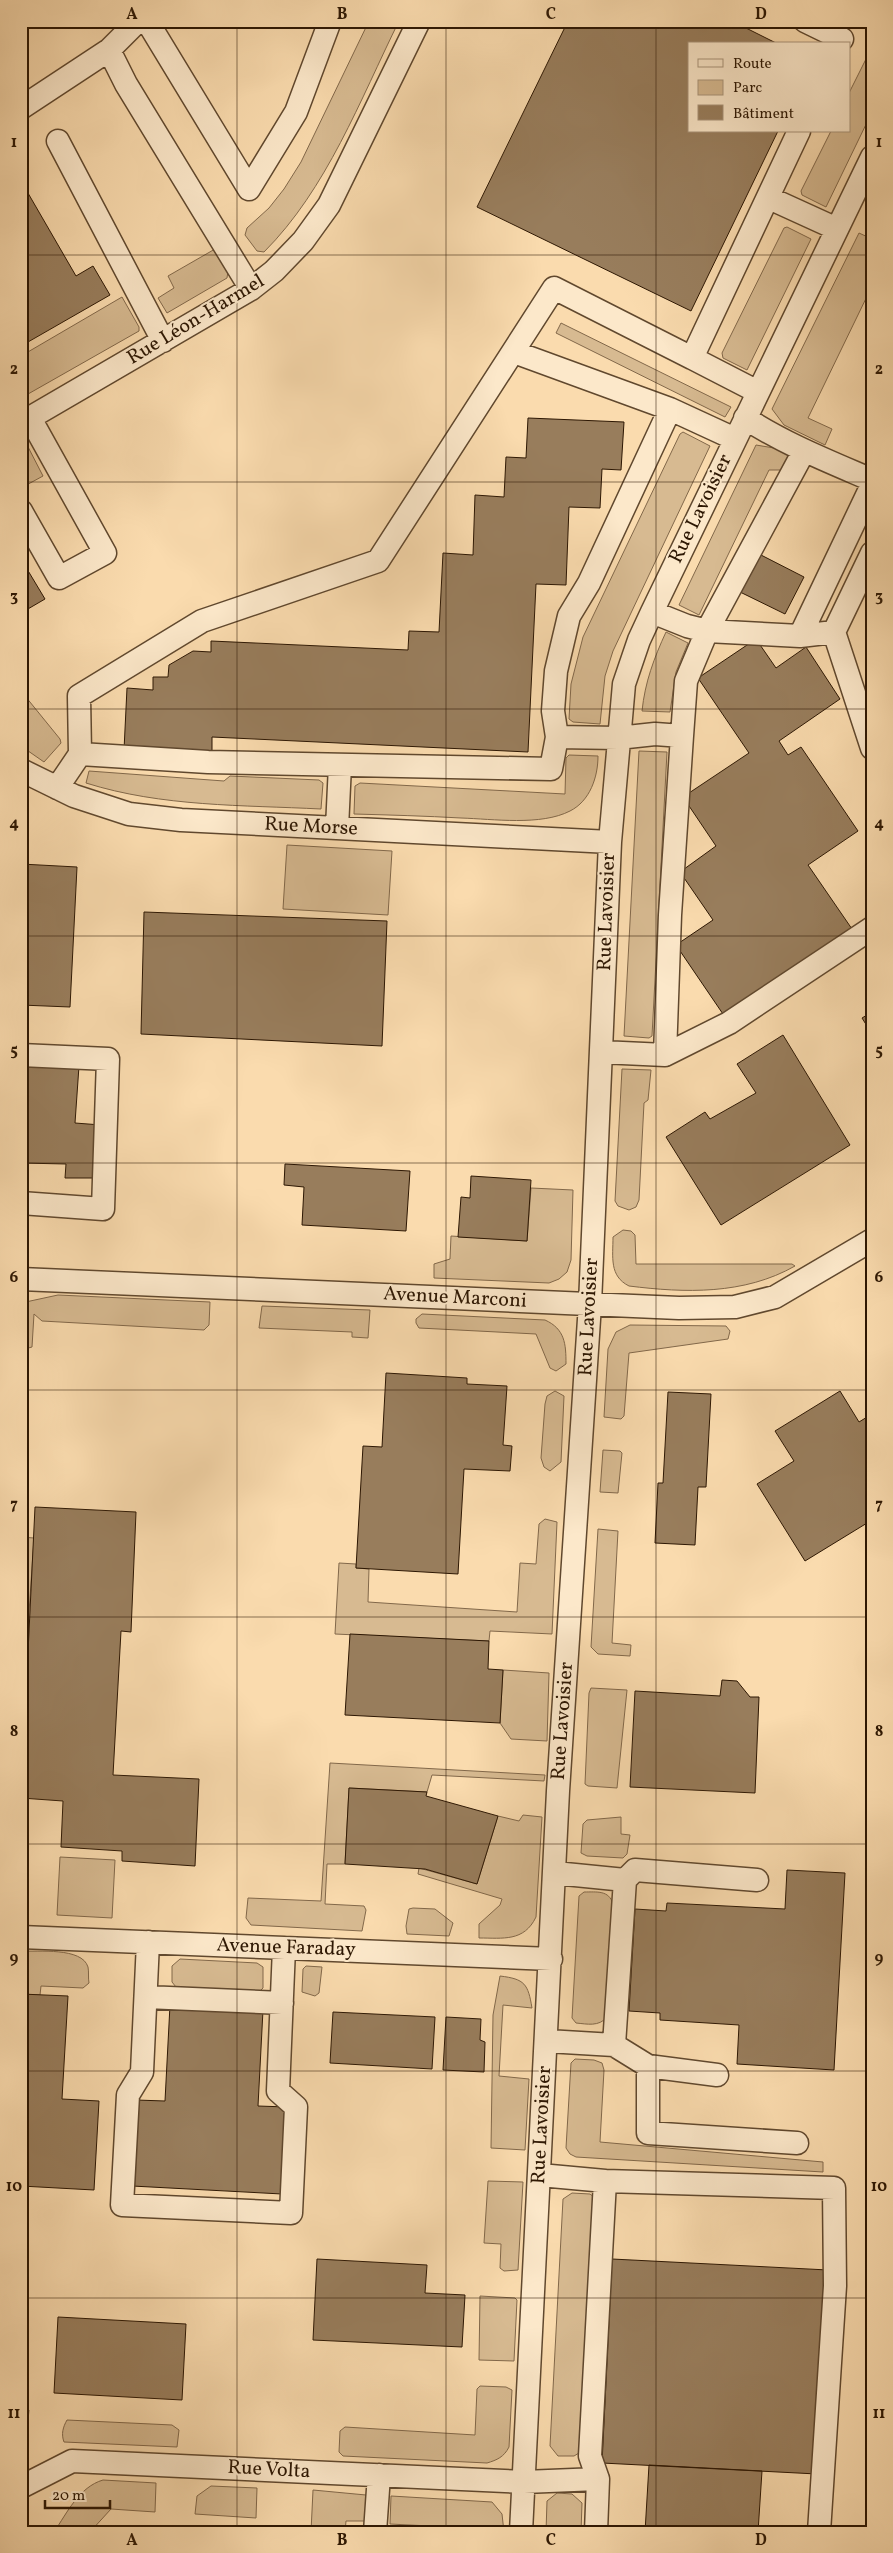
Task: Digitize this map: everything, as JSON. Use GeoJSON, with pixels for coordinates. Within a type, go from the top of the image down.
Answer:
{"type":"FeatureCollection","features":[{"type":"Feature","properties":{"kind":"street"},"geometry":{"type":"LineString","coordinates":[[21,108],[109,50],[138,21]]}},
{"type":"Feature","properties":{"kind":"street"},"geometry":{"type":"LineString","coordinates":[[147,21],[249,189],[296,112],[330,21]]}},
{"type":"Feature","properties":{"kind":"street","name":"Rue Léon-Harmel"},"geometry":{"type":"LineString","coordinates":[[26,420],[252,289],[274,271],[303,241],[329,205],[419,21]]}},
{"type":"Feature","properties":{"kind":"street"},"geometry":{"type":"LineString","coordinates":[[805,21],[844,35]]}},
{"type":"Feature","properties":{"kind":"street"},"geometry":{"type":"LineString","coordinates":[[109,50],[126,84],[252,289]]}},
{"type":"Feature","properties":{"kind":"street"},"geometry":{"type":"LineString","coordinates":[[692,358],[799,132]]}},
{"type":"Feature","properties":{"kind":"street"},"geometry":{"type":"LineString","coordinates":[[58,141],[162,341]]}},
{"type":"Feature","properties":{"kind":"street","name":"Rue Lavoisier"},"geometry":{"type":"LineString","coordinates":[[521,2532],[558,1791],[590,1304],[610,842],[624,684],[639,640],[652,612],[872,157]]}},
{"type":"Feature","properties":{"kind":"street"},"geometry":{"type":"LineString","coordinates":[[768,198],[837,229]]}},
{"type":"Feature","properties":{"kind":"street"},"geometry":{"type":"LineString","coordinates":[[57,788],[80,754],[79,696],[202,621],[378,561],[554,288],[758,392]]}},
{"type":"Feature","properties":{"kind":"street"},"geometry":{"type":"LineString","coordinates":[[514,352],[670,409],[735,439]]}},
{"type":"Feature","properties":{"kind":"street"},"geometry":{"type":"LineString","coordinates":[[80,754],[208,762],[551,769],[557,737],[553,711],[556,671],[569,616],[589,583],[670,409]]}},
{"type":"Feature","properties":{"kind":"street"},"geometry":{"type":"LineString","coordinates":[[745,418],[774,437],[872,480]]}},
{"type":"Feature","properties":{"kind":"street"},"geometry":{"type":"LineString","coordinates":[[21,511],[59,578],[105,553],[26,420]]}},
{"type":"Feature","properties":{"kind":"street"},"geometry":{"type":"LineString","coordinates":[[665,1055],[670,915],[686,681],[708,631],[804,451]]}},
{"type":"Feature","properties":{"kind":"street"},"geometry":{"type":"LineString","coordinates":[[800,636],[872,485]]}},
{"type":"Feature","properties":{"kind":"street"},"geometry":{"type":"LineString","coordinates":[[872,552],[834,632],[872,748]]}},
{"type":"Feature","properties":{"kind":"street"},"geometry":{"type":"LineString","coordinates":[[652,612],[687,626],[708,631],[800,636],[834,632]]}},
{"type":"Feature","properties":{"kind":"street"},"geometry":{"type":"LineString","coordinates":[[557,737],[618,738],[655,734],[682,736]]}},
{"type":"Feature","properties":{"kind":"street"},"geometry":{"type":"LineString","coordinates":[[337,828],[340,764]]}},
{"type":"Feature","properties":{"kind":"street","name":"Rue Morse"},"geometry":{"type":"LineString","coordinates":[[21,770],[57,788],[129,814],[181,820],[610,842]]}},
{"type":"Feature","properties":{"kind":"street"},"geometry":{"type":"LineString","coordinates":[[601,1052],[665,1055],[729,1023],[872,928]]}},
{"type":"Feature","properties":{"kind":"street"},"geometry":{"type":"LineString","coordinates":[[21,1055],[108,1059],[103,1209],[21,1203]]}},
{"type":"Feature","properties":{"kind":"street","name":"Avenue Marconi"},"geometry":{"type":"LineString","coordinates":[[21,1279],[679,1308],[735,1307],[774,1297],[872,1240]]}},
{"type":"Feature","properties":{"kind":"street"},"geometry":{"type":"LineString","coordinates":[[614,2046],[625,1880],[635,1870],[757,1880]]}},
{"type":"Feature","properties":{"kind":"street"},"geometry":{"type":"LineString","coordinates":[[555,1874],[625,1880]]}},
{"type":"Feature","properties":{"kind":"street","name":"Avenue Faraday"},"geometry":{"type":"LineString","coordinates":[[21,1937],[551,1959]]}},
{"type":"Feature","properties":{"kind":"street"},"geometry":{"type":"LineString","coordinates":[[148,1942],[142,2072],[128,2096],[122,2205],[291,2213],[296,2107],[278,2091],[284,1948]]}},
{"type":"Feature","properties":{"kind":"street"},"geometry":{"type":"LineString","coordinates":[[146,1997],[282,2003]]}},
{"type":"Feature","properties":{"kind":"street"},"geometry":{"type":"LineString","coordinates":[[547,2041],[614,2046],[648,2066],[717,2075]]}},
{"type":"Feature","properties":{"kind":"street"},"geometry":{"type":"LineString","coordinates":[[648,2066],[648,2133],[797,2143]]}},
{"type":"Feature","properties":{"kind":"street"},"geometry":{"type":"LineString","coordinates":[[540,2175],[605,2181],[834,2188],[835,2286],[819,2532]]}},
{"type":"Feature","properties":{"kind":"street"},"geometry":{"type":"LineString","coordinates":[[596,2532],[598,2478],[590,2456],[605,2181]]}},
{"type":"Feature","properties":{"kind":"street","name":"Rue Volta"},"geometry":{"type":"LineString","coordinates":[[21,2487],[72,2461],[524,2482],[598,2478]]}},
{"type":"Feature","properties":{"kind":"street"},"geometry":{"type":"LineString","coordinates":[[375,2532],[379,2475]]}},
{"type":"Feature","properties":{"kind":"green space"},"geometry":{"type":"Polygon","coordinates":[[[369,21],[399,21],[356,112],[324,172],[286,227],[264,252],[257,251],[245,235],[247,228],[269,208],[301,162],[369,21]]]}},
{"type":"Feature","properties":{"kind":"green space"},"geometry":{"type":"Polygon","coordinates":[[[872,47],[872,112],[826,207],[802,195],[801,191],[830,132],[850,132],[850,91],[872,47]]]}},
{"type":"Feature","properties":{"kind":"green space"},"geometry":{"type":"Polygon","coordinates":[[[787,227],[811,239],[747,370],[723,358],[722,353],[784,228],[787,227]]]}},
{"type":"Feature","properties":{"kind":"green space"},"geometry":{"type":"Polygon","coordinates":[[[859,233],[872,239],[872,286],[808,418],[832,429],[825,445],[784,425],[772,409],[859,233]]]}},
{"type":"Feature","properties":{"kind":"green space"},"geometry":{"type":"Polygon","coordinates":[[[215,249],[228,271],[227,278],[167,313],[158,298],[174,288],[168,276],[215,249]]]}},
{"type":"Feature","properties":{"kind":"green space"},"geometry":{"type":"Polygon","coordinates":[[[122,297],[139,327],[139,331],[21,398],[21,356],[122,297]]]}},
{"type":"Feature","properties":{"kind":"green space"},"geometry":{"type":"Polygon","coordinates":[[[561,323],[731,407],[725,417],[556,333],[561,323]]]}},
{"type":"Feature","properties":{"kind":"green space"},"geometry":{"type":"Polygon","coordinates":[[[683,432],[710,446],[613,651],[605,676],[600,724],[573,722],[569,719],[571,684],[583,637],[680,434],[683,432]]]}},
{"type":"Feature","properties":{"kind":"green space"},"geometry":{"type":"Polygon","coordinates":[[[26,443],[43,476],[21,488],[21,446],[26,443]]]}},
{"type":"Feature","properties":{"kind":"green space"},"geometry":{"type":"Polygon","coordinates":[[[756,445],[774,448],[790,456],[784,470],[769,470],[699,615],[679,605],[756,445]]]}},
{"type":"Feature","properties":{"kind":"green space"},"geometry":{"type":"Polygon","coordinates":[[[666,632],[688,643],[676,672],[670,712],[642,711],[645,690],[651,670],[666,632]]]}},
{"type":"Feature","properties":{"kind":"green space"},"geometry":{"type":"Polygon","coordinates":[[[21,691],[60,739],[61,743],[44,762],[21,746],[21,691]]]}},
{"type":"Feature","properties":{"kind":"green space"},"geometry":{"type":"Polygon","coordinates":[[[639,751],[667,752],[652,1036],[649,1038],[624,1036],[639,751]]]}},
{"type":"Feature","properties":{"kind":"green space"},"geometry":{"type":"Polygon","coordinates":[[[569,755],[598,756],[598,764],[592,788],[588,795],[577,807],[558,816],[545,819],[517,820],[354,814],[355,786],[360,783],[565,794],[566,758],[569,755]]]}},
{"type":"Feature","properties":{"kind":"green space"},"geometry":{"type":"Polygon","coordinates":[[[89,771],[224,781],[230,776],[319,780],[323,783],[321,809],[203,804],[144,797],[86,783],[89,771]]]}},
{"type":"Feature","properties":{"kind":"green space"},"geometry":{"type":"Polygon","coordinates":[[[287,845],[392,851],[388,915],[283,909],[287,845]]]}},
{"type":"Feature","properties":{"kind":"green space"},"geometry":{"type":"Polygon","coordinates":[[[622,1069],[651,1070],[648,1100],[644,1103],[639,1200],[636,1207],[629,1210],[618,1206],[615,1201],[622,1069]]]}},
{"type":"Feature","properties":{"kind":"green space"},"geometry":{"type":"Polygon","coordinates":[[[531,1188],[573,1190],[571,1260],[567,1272],[559,1279],[549,1283],[434,1278],[434,1264],[450,1259],[451,1236],[527,1241],[531,1188]]]}},
{"type":"Feature","properties":{"kind":"green space"},"geometry":{"type":"Polygon","coordinates":[[[623,1230],[631,1231],[635,1235],[636,1264],[792,1264],[795,1266],[755,1282],[714,1290],[671,1290],[629,1286],[618,1277],[613,1259],[613,1237],[623,1230]]]}},
{"type":"Feature","properties":{"kind":"green space"},"geometry":{"type":"Polygon","coordinates":[[[58,1295],[210,1302],[209,1325],[204,1330],[42,1321],[34,1314],[32,1347],[21,1350],[21,1303],[58,1295]]]}},
{"type":"Feature","properties":{"kind":"green space"},"geometry":{"type":"Polygon","coordinates":[[[262,1306],[370,1310],[368,1338],[352,1337],[352,1332],[259,1328],[262,1306]]]}},
{"type":"Feature","properties":{"kind":"green space"},"geometry":{"type":"Polygon","coordinates":[[[422,1314],[545,1320],[557,1328],[563,1338],[566,1350],[566,1364],[556,1371],[550,1368],[536,1334],[419,1328],[416,1319],[422,1314]]]}},
{"type":"Feature","properties":{"kind":"green space"},"geometry":{"type":"Polygon","coordinates":[[[630,1325],[726,1326],[730,1331],[728,1339],[629,1353],[624,1416],[621,1419],[604,1417],[608,1349],[616,1332],[630,1325]]]}},
{"type":"Feature","properties":{"kind":"green space"},"geometry":{"type":"Polygon","coordinates":[[[555,1391],[564,1396],[561,1462],[550,1471],[544,1467],[541,1458],[545,1404],[547,1396],[555,1391]]]}},
{"type":"Feature","properties":{"kind":"green space"},"geometry":{"type":"Polygon","coordinates":[[[603,1450],[620,1451],[622,1453],[618,1493],[600,1492],[603,1450]]]}},
{"type":"Feature","properties":{"kind":"green space"},"geometry":{"type":"Polygon","coordinates":[[[545,1519],[557,1522],[552,1634],[490,1631],[489,1641],[335,1634],[339,1563],[356,1564],[356,1568],[369,1569],[368,1602],[517,1612],[520,1563],[536,1564],[539,1524],[545,1519]]]}},
{"type":"Feature","properties":{"kind":"green space"},"geometry":{"type":"Polygon","coordinates":[[[598,1529],[618,1531],[612,1643],[631,1645],[630,1656],[598,1654],[591,1647],[598,1529]]]}},
{"type":"Feature","properties":{"kind":"green space"},"geometry":{"type":"Polygon","coordinates":[[[21,1537],[34,1538],[28,1627],[21,1626],[21,1537]]]}},
{"type":"Feature","properties":{"kind":"green space"},"geometry":{"type":"Polygon","coordinates":[[[503,1670],[549,1673],[547,1741],[511,1739],[500,1723],[503,1670]]]}},
{"type":"Feature","properties":{"kind":"green space"},"geometry":{"type":"Polygon","coordinates":[[[591,1688],[627,1690],[617,1788],[588,1786],[585,1784],[589,1693],[591,1688]]]}},
{"type":"Feature","properties":{"kind":"green space"},"geometry":{"type":"Polygon","coordinates":[[[330,1763],[545,1775],[544,1781],[432,1775],[427,1792],[349,1788],[345,1864],[327,1864],[325,1904],[364,1906],[366,1910],[362,1931],[251,1925],[246,1918],[248,1898],[321,1901],[330,1763]]]}},
{"type":"Feature","properties":{"kind":"green space"},"geometry":{"type":"Polygon","coordinates":[[[523,1815],[542,1817],[536,1917],[531,1925],[519,1935],[504,1938],[479,1938],[479,1924],[500,1905],[502,1899],[418,1874],[419,1868],[477,1884],[498,1816],[519,1821],[523,1815]]]}},
{"type":"Feature","properties":{"kind":"green space"},"geometry":{"type":"Polygon","coordinates":[[[621,1817],[621,1834],[630,1835],[627,1854],[623,1858],[587,1856],[581,1853],[583,1824],[587,1820],[621,1817]]]}},
{"type":"Feature","properties":{"kind":"green space"},"geometry":{"type":"Polygon","coordinates":[[[60,1857],[115,1860],[112,1918],[57,1915],[60,1857]]]}},
{"type":"Feature","properties":{"kind":"green space"},"geometry":{"type":"Polygon","coordinates":[[[584,1892],[605,1894],[609,1896],[613,1904],[607,2017],[593,2024],[576,2023],[572,2018],[579,1896],[584,1892]]]}},
{"type":"Feature","properties":{"kind":"green space"},"geometry":{"type":"Polygon","coordinates":[[[409,1909],[435,1909],[453,1923],[449,1936],[407,1934],[406,1926],[409,1909]]]}},
{"type":"Feature","properties":{"kind":"green space"},"geometry":{"type":"Polygon","coordinates":[[[21,1951],[48,1951],[69,1953],[77,1956],[88,1967],[89,1983],[83,1988],[41,1986],[40,1995],[21,1994],[21,1951]]]}},
{"type":"Feature","properties":{"kind":"green space"},"geometry":{"type":"Polygon","coordinates":[[[180,1959],[257,1963],[263,1967],[263,1988],[259,1992],[176,1987],[172,1982],[172,1966],[180,1959]]]}},
{"type":"Feature","properties":{"kind":"green space"},"geometry":{"type":"Polygon","coordinates":[[[306,1966],[322,1967],[319,1993],[315,1996],[302,1992],[303,1969],[306,1966]]]}},
{"type":"Feature","properties":{"kind":"green space"},"geometry":{"type":"Polygon","coordinates":[[[500,1976],[515,1979],[524,1984],[529,1993],[532,2008],[503,2005],[499,2076],[529,2079],[525,2150],[491,2148],[493,2015],[500,1976]]]}},
{"type":"Feature","properties":{"kind":"green space"},"geometry":{"type":"Polygon","coordinates":[[[575,2059],[594,2060],[602,2063],[604,2070],[600,2142],[823,2162],[823,2172],[576,2157],[570,2154],[566,2148],[571,2063],[575,2059]]]}},
{"type":"Feature","properties":{"kind":"green space"},"geometry":{"type":"Polygon","coordinates":[[[488,2181],[523,2182],[518,2270],[504,2271],[500,2268],[501,2244],[484,2243],[488,2181]]]}},
{"type":"Feature","properties":{"kind":"green space"},"geometry":{"type":"Polygon","coordinates":[[[572,2193],[590,2194],[594,2197],[579,2453],[574,2456],[558,2456],[550,2446],[563,2199],[572,2193]]]}},
{"type":"Feature","properties":{"kind":"green space"},"geometry":{"type":"Polygon","coordinates":[[[480,2296],[515,2298],[517,2300],[514,2361],[479,2360],[480,2296]]]}},
{"type":"Feature","properties":{"kind":"green space"},"geometry":{"type":"Polygon","coordinates":[[[480,2386],[506,2387],[512,2390],[509,2447],[497,2459],[487,2463],[343,2456],[339,2452],[340,2431],[345,2427],[475,2435],[477,2389],[480,2386]]]}},
{"type":"Feature","properties":{"kind":"green space"},"geometry":{"type":"Polygon","coordinates":[[[21,2410],[29,2410],[26,2440],[21,2440],[21,2410]]]}},
{"type":"Feature","properties":{"kind":"green space"},"geometry":{"type":"Polygon","coordinates":[[[67,2420],[172,2425],[179,2430],[177,2447],[64,2442],[63,2431],[67,2420]]]}},
{"type":"Feature","properties":{"kind":"green space"},"geometry":{"type":"Polygon","coordinates":[[[103,2480],[156,2483],[155,2512],[111,2509],[90,2532],[54,2532],[80,2495],[87,2488],[103,2480]]]}},
{"type":"Feature","properties":{"kind":"green space"},"geometry":{"type":"Polygon","coordinates":[[[211,2486],[257,2488],[256,2518],[195,2514],[197,2496],[211,2486]]]}},
{"type":"Feature","properties":{"kind":"green space"},"geometry":{"type":"Polygon","coordinates":[[[313,2490],[366,2495],[365,2521],[346,2521],[345,2532],[311,2532],[313,2490]]]}},
{"type":"Feature","properties":{"kind":"green space"},"geometry":{"type":"Polygon","coordinates":[[[557,2493],[572,2494],[582,2503],[581,2532],[546,2532],[547,2501],[557,2493]]]}},
{"type":"Feature","properties":{"kind":"green space"},"geometry":{"type":"Polygon","coordinates":[[[391,2496],[492,2502],[502,2514],[504,2532],[469,2532],[469,2528],[390,2524],[391,2496]]]}},
{"type":"Feature","properties":{"kind":"building"},"geometry":{"type":"Polygon","coordinates":[[[568,21],[732,21],[774,42],[688,42],[688,132],[778,132],[691,311],[477,207],[568,21]]]}},
{"type":"Feature","properties":{"kind":"building"},"geometry":{"type":"Polygon","coordinates":[[[21,181],[76,276],[93,266],[110,295],[21,346],[21,181]]]}},
{"type":"Feature","properties":{"kind":"building"},"geometry":{"type":"Polygon","coordinates":[[[528,418],[624,422],[621,470],[602,469],[600,508],[569,507],[566,585],[536,584],[528,752],[212,737],[212,755],[124,750],[127,688],[153,690],[153,677],[168,677],[169,665],[193,651],[211,652],[211,641],[408,650],[409,631],[439,632],[443,553],[473,555],[475,495],[504,497],[506,457],[526,458],[528,418]]]}},
{"type":"Feature","properties":{"kind":"building"},"geometry":{"type":"Polygon","coordinates":[[[759,554],[804,577],[785,614],[740,592],[759,554]]]}},
{"type":"Feature","properties":{"kind":"building"},"geometry":{"type":"Polygon","coordinates":[[[21,559],[45,599],[21,613],[21,559]]]}},
{"type":"Feature","properties":{"kind":"building"},"geometry":{"type":"Polygon","coordinates":[[[756,639],[776,668],[806,647],[840,699],[779,741],[788,755],[801,747],[858,831],[808,865],[852,929],[725,1017],[676,945],[713,920],[680,872],[716,846],[683,797],[749,753],[698,678],[756,639]]]}},
{"type":"Feature","properties":{"kind":"building"},"geometry":{"type":"Polygon","coordinates":[[[21,864],[77,867],[70,1007],[21,1005],[21,864]]]}},
{"type":"Feature","properties":{"kind":"building"},"geometry":{"type":"Polygon","coordinates":[[[144,912],[387,921],[382,1046],[141,1034],[144,912]]]}},
{"type":"Feature","properties":{"kind":"building"},"geometry":{"type":"Polygon","coordinates":[[[872,1012],[872,1034],[862,1018],[872,1012]]]}},
{"type":"Feature","properties":{"kind":"building"},"geometry":{"type":"Polygon","coordinates":[[[783,1035],[850,1145],[721,1225],[666,1137],[705,1112],[710,1119],[756,1093],[737,1064],[783,1035]]]}},
{"type":"Feature","properties":{"kind":"building"},"geometry":{"type":"Polygon","coordinates":[[[21,1064],[79,1066],[75,1123],[101,1125],[98,1178],[65,1178],[66,1164],[21,1163],[21,1064]]]}},
{"type":"Feature","properties":{"kind":"building"},"geometry":{"type":"Polygon","coordinates":[[[285,1164],[410,1171],[406,1231],[302,1225],[304,1187],[284,1185],[285,1164]]]}},
{"type":"Feature","properties":{"kind":"building"},"geometry":{"type":"Polygon","coordinates":[[[471,1176],[531,1180],[527,1241],[458,1237],[461,1197],[470,1198],[471,1176]]]}},
{"type":"Feature","properties":{"kind":"building"},"geometry":{"type":"Polygon","coordinates":[[[386,1373],[467,1378],[467,1384],[507,1386],[503,1445],[512,1446],[510,1471],[464,1469],[458,1574],[356,1568],[363,1446],[382,1447],[386,1373]]]}},
{"type":"Feature","properties":{"kind":"building"},"geometry":{"type":"Polygon","coordinates":[[[840,1391],[859,1422],[872,1414],[872,1520],[805,1561],[757,1484],[794,1461],[775,1431],[840,1391]]]}},
{"type":"Feature","properties":{"kind":"building"},"geometry":{"type":"Polygon","coordinates":[[[668,1392],[711,1394],[706,1487],[698,1487],[695,1545],[655,1543],[658,1483],[663,1483],[668,1392]]]}},
{"type":"Feature","properties":{"kind":"building"},"geometry":{"type":"Polygon","coordinates":[[[35,1507],[136,1512],[131,1632],[121,1631],[113,1775],[199,1779],[195,1866],[122,1861],[122,1851],[61,1847],[63,1801],[21,1798],[35,1507]]]}},
{"type":"Feature","properties":{"kind":"building"},"geometry":{"type":"Polygon","coordinates":[[[350,1634],[489,1641],[488,1669],[503,1670],[500,1723],[345,1715],[350,1634]]]}},
{"type":"Feature","properties":{"kind":"building"},"geometry":{"type":"Polygon","coordinates":[[[722,1680],[737,1681],[750,1697],[759,1697],[755,1793],[630,1787],[635,1691],[720,1696],[722,1680]]]}},
{"type":"Feature","properties":{"kind":"building"},"geometry":{"type":"Polygon","coordinates":[[[349,1788],[427,1792],[426,1796],[498,1816],[477,1884],[425,1869],[345,1864],[349,1788]]]}},
{"type":"Feature","properties":{"kind":"building"},"geometry":{"type":"Polygon","coordinates":[[[787,1870],[845,1873],[834,2070],[737,2064],[739,2025],[660,2020],[660,2013],[629,2011],[635,1909],[666,1911],[667,1903],[785,1909],[787,1870]]]}},
{"type":"Feature","properties":{"kind":"building"},"geometry":{"type":"Polygon","coordinates":[[[21,1994],[68,1996],[62,2099],[99,2101],[94,2190],[21,2186],[21,1994]]]}},
{"type":"Feature","properties":{"kind":"building"},"geometry":{"type":"Polygon","coordinates":[[[170,2005],[263,2010],[258,2106],[287,2107],[282,2194],[132,2186],[136,2100],[165,2101],[170,2005]]]}},
{"type":"Feature","properties":{"kind":"building"},"geometry":{"type":"Polygon","coordinates":[[[333,2012],[435,2017],[432,2069],[330,2063],[333,2012]]]}},
{"type":"Feature","properties":{"kind":"building"},"geometry":{"type":"Polygon","coordinates":[[[446,2017],[481,2019],[480,2040],[485,2042],[484,2072],[443,2070],[446,2017]]]}},
{"type":"Feature","properties":{"kind":"building"},"geometry":{"type":"Polygon","coordinates":[[[317,2259],[427,2265],[425,2293],[465,2295],[462,2347],[313,2340],[317,2259]]]}},
{"type":"Feature","properties":{"kind":"building"},"geometry":{"type":"Polygon","coordinates":[[[612,2259],[828,2270],[817,2474],[602,2463],[612,2259]]]}},
{"type":"Feature","properties":{"kind":"building"},"geometry":{"type":"Polygon","coordinates":[[[58,2317],[186,2324],[182,2400],[54,2393],[58,2317]]]}},
{"type":"Feature","properties":{"kind":"building"},"geometry":{"type":"Polygon","coordinates":[[[649,2465],[762,2471],[758,2532],[645,2532],[649,2465]]]}}]}
